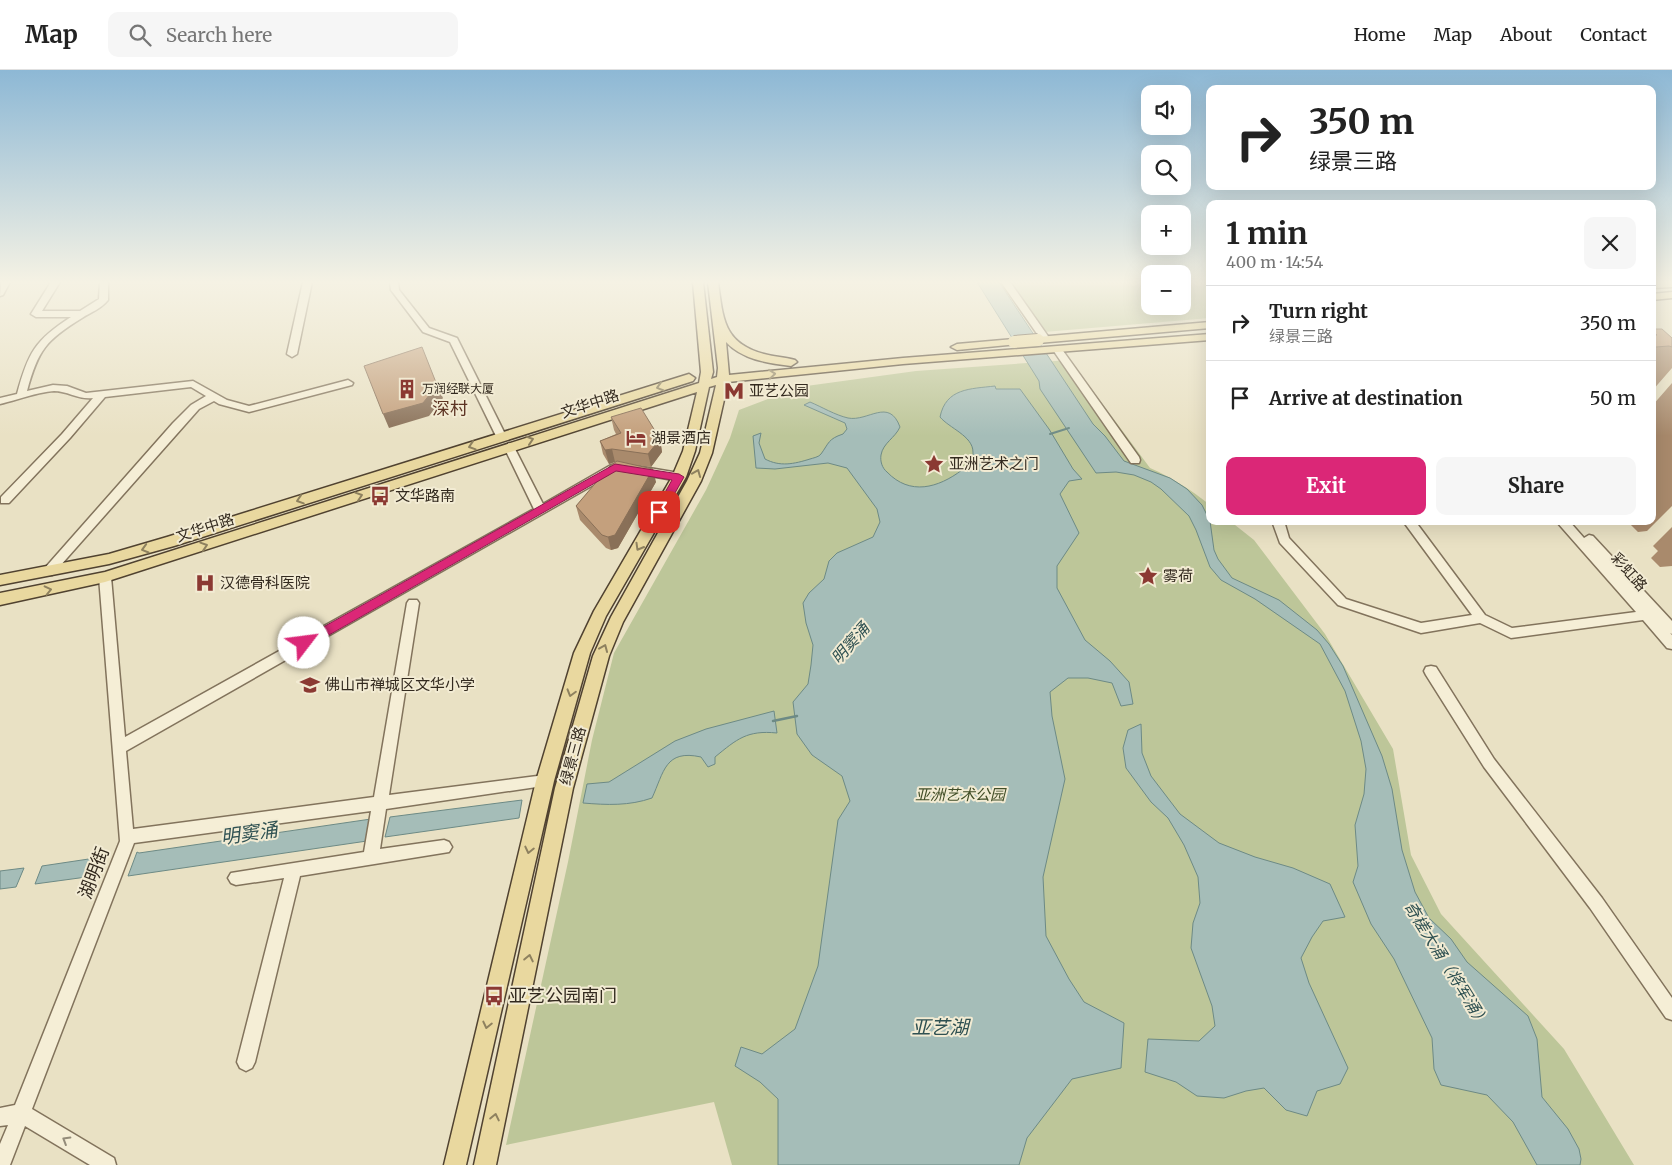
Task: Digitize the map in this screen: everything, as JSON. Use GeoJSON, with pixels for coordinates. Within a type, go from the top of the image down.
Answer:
{"type":"FeatureCollection","features":[{"type":"Feature","properties":{"kind":"main road","name":"绿景三路"},"geometry":{"type":"LineString","coordinates":[[454,1165],[545,781],[582,653],[599,615],[679,477],[689,451],[706,378],[702,333]]}},
{"type":"Feature","properties":{"kind":"main road"},"geometry":{"type":"LineString","coordinates":[[719,333],[723,374]]}},
{"type":"Feature","properties":{"kind":"main road"},"geometry":{"type":"LineString","coordinates":[[724,333],[734,345],[749,354],[791,362]]}},
{"type":"Feature","properties":{"kind":"main road","name":"文华中路"},"geometry":{"type":"LineString","coordinates":[[723,374],[1021,353],[1046,345],[1144,333]]}},
{"type":"Feature","properties":{"kind":"main road","name":"文华中路"},"geometry":{"type":"LineString","coordinates":[[0,599],[105,577],[505,442],[723,374],[791,362],[1014,342],[1046,345],[1206,337]]}},
{"type":"Feature","properties":{"kind":"main road","name":"绿景三路"},"geometry":{"type":"LineString","coordinates":[[486,1165],[564,788],[601,656],[616,621],[694,481],[706,453],[723,374]]}},
{"type":"Feature","properties":{"kind":"main road","name":"文华中路"},"geometry":{"type":"LineString","coordinates":[[0,580],[109,559],[505,442]]}},
{"type":"Feature","properties":{"kind":"street"},"geometry":{"type":"LineString","coordinates":[[21,396],[30,362],[38,346],[51,333]]}},
{"type":"Feature","properties":{"kind":"street"},"geometry":{"type":"LineString","coordinates":[[292,354],[297,333]]}},
{"type":"Feature","properties":{"kind":"street"},"geometry":{"type":"LineString","coordinates":[[435,333],[454,340],[540,510]]}},
{"type":"Feature","properties":{"kind":"street"},"geometry":{"type":"LineString","coordinates":[[1038,333],[1134,460]]}},
{"type":"Feature","properties":{"kind":"street"},"geometry":{"type":"LineString","coordinates":[[0,401],[53,388],[67,389],[85,396],[194,384],[223,402],[249,409],[348,383]]}},
{"type":"Feature","properties":{"kind":"street"},"geometry":{"type":"LineString","coordinates":[[4,500],[66,436],[102,394]]}},
{"type":"Feature","properties":{"kind":"street"},"geometry":{"type":"LineString","coordinates":[[48,572],[177,425],[195,407],[213,397]]}},
{"type":"Feature","properties":{"kind":"street"},"geometry":{"type":"LineString","coordinates":[[119,748],[615,468],[679,477]]}},
{"type":"Feature","properties":{"kind":"street"},"geometry":{"type":"LineString","coordinates":[[1279,525],[1284,540],[1342,602],[1421,628],[1481,618]]}},
{"type":"Feature","properties":{"kind":"street"},"geometry":{"type":"LineString","coordinates":[[1412,525],[1481,618],[1511,633],[1646,615]]}},
{"type":"Feature","properties":{"kind":"street","name":"彩虹路"},"geometry":{"type":"LineString","coordinates":[[1566,525],[1672,644]]}},
{"type":"Feature","properties":{"kind":"street","name":"彩虹路"},"geometry":{"type":"LineString","coordinates":[[1577,525],[1672,628]]}},
{"type":"Feature","properties":{"kind":"street","name":"湖明街"},"geometry":{"type":"LineString","coordinates":[[1,1165],[127,841],[105,577]]}},
{"type":"Feature","properties":{"kind":"street"},"geometry":{"type":"LineString","coordinates":[[371,858],[413,603]]}},
{"type":"Feature","properties":{"kind":"street"},"geometry":{"type":"LineString","coordinates":[[1432,671],[1489,763],[1596,903],[1672,1012]]}},
{"type":"Feature","properties":{"kind":"street"},"geometry":{"type":"LineString","coordinates":[[126,837],[545,781]]}},
{"type":"Feature","properties":{"kind":"street"},"geometry":{"type":"LineString","coordinates":[[236,878],[444,847]]}},
{"type":"Feature","properties":{"kind":"street"},"geometry":{"type":"LineString","coordinates":[[246,1062],[294,869]]}},
{"type":"Feature","properties":{"kind":"street"},"geometry":{"type":"LineString","coordinates":[[0,1117],[21,1112],[108,1165]]}},
{"type":"Feature","properties":{"kind":"green space","name":"亚洲艺术公园"},"geometry":{"type":"Polygon","coordinates":[[[1070,360],[1150,468],[1182,485],[1206,502],[1206,525],[1235,525],[1254,540],[1325,634],[1393,749],[1411,855],[1441,914],[1564,1049],[1634,1165],[732,1165],[714,1102],[506,1145],[568,862],[592,740],[614,653],[706,490],[730,438],[739,410],[799,387],[916,371],[1070,360]]]}},
{"type":"Feature","properties":{"kind":"water","name":"奇槎大涌（将军涌）"},"geometry":{"type":"Polygon","coordinates":[[[1009,333],[1033,333],[1093,424],[1124,461],[1170,478],[1187,489],[1202,505],[1206,513],[1206,525],[1211,525],[1214,550],[1218,559],[1232,578],[1279,600],[1317,630],[1329,644],[1343,666],[1382,756],[1392,789],[1402,850],[1415,892],[1429,918],[1451,939],[1467,962],[1528,1016],[1537,1039],[1542,1097],[1568,1129],[1579,1149],[1580,1165],[1537,1165],[1513,1122],[1487,1095],[1441,1085],[1434,1069],[1432,1038],[1394,959],[1371,924],[1353,882],[1358,866],[1355,825],[1364,794],[1366,769],[1361,741],[1345,691],[1320,644],[1255,599],[1221,580],[1210,567],[1189,516],[1161,489],[1151,482],[1134,475],[1116,472],[1096,473],[1040,389],[1039,381],[1009,333]]]}},
{"type":"Feature","properties":{"kind":"water","name":"亚艺湖"},"geometry":{"type":"Polygon","coordinates":[[[995,386],[996,389],[1020,389],[1049,429],[1073,469],[1082,479],[1069,481],[1060,494],[1079,533],[1057,566],[1057,588],[1085,640],[1110,661],[1129,682],[1133,704],[1121,706],[1112,683],[1088,678],[1068,678],[1050,692],[1052,716],[1065,779],[1043,877],[1046,936],[1069,979],[1084,1002],[1124,1023],[1121,1068],[1072,1079],[1027,1138],[1019,1165],[778,1165],[778,1099],[760,1082],[735,1066],[741,1047],[762,1054],[795,1029],[818,966],[838,820],[850,801],[842,776],[812,755],[797,734],[793,702],[808,684],[813,645],[806,623],[803,603],[809,593],[824,579],[829,561],[837,553],[873,537],[880,522],[877,509],[847,468],[828,463],[775,469],[756,468],[753,436],[761,433],[759,443],[765,459],[771,462],[782,464],[804,461],[819,456],[832,440],[843,434],[847,429],[845,423],[804,405],[810,402],[848,418],[884,412],[895,418],[900,427],[882,451],[881,460],[884,468],[896,480],[905,484],[915,487],[934,485],[962,470],[973,458],[972,446],[969,441],[940,417],[943,407],[953,395],[960,392],[968,389],[995,386]]]}},
{"type":"Feature","properties":{"kind":"water"},"geometry":{"type":"Polygon","coordinates":[[[774,711],[777,733],[758,733],[743,737],[715,757],[715,764],[708,767],[701,757],[680,756],[673,760],[663,771],[652,798],[618,804],[583,803],[587,784],[609,782],[675,741],[706,729],[774,711]]]}},
{"type":"Feature","properties":{"kind":"water"},"geometry":{"type":"Polygon","coordinates":[[[1141,724],[1142,753],[1151,776],[1180,814],[1219,843],[1255,857],[1293,868],[1330,884],[1345,917],[1323,921],[1301,958],[1309,983],[1348,1068],[1340,1084],[1317,1091],[1307,1116],[1286,1110],[1264,1088],[1224,1098],[1197,1096],[1176,1082],[1145,1072],[1148,1039],[1199,1041],[1215,1026],[1212,1006],[1191,948],[1193,923],[1200,903],[1198,877],[1184,845],[1168,818],[1151,802],[1126,768],[1123,748],[1128,730],[1141,724]]]}},
{"type":"Feature","properties":{"kind":"water"},"geometry":{"type":"Polygon","coordinates":[[[522,800],[519,818],[385,837],[390,817],[522,800]]]}},
{"type":"Feature","properties":{"kind":"water"},"geometry":{"type":"Polygon","coordinates":[[[371,819],[367,841],[128,876],[137,852],[371,819]]]}},
{"type":"Feature","properties":{"kind":"water"},"geometry":{"type":"Polygon","coordinates":[[[102,857],[94,876],[35,884],[42,866],[102,857]]]}},
{"type":"Feature","properties":{"kind":"water"},"geometry":{"type":"Polygon","coordinates":[[[24,868],[16,887],[0,889],[0,871],[24,868]]]}},
{"type":"Feature","properties":{"kind":"building"},"geometry":{"type":"Polygon","coordinates":[[[1656,333],[1667,333],[1672,338],[1672,347],[1656,347],[1656,333]]]}},
{"type":"Feature","properties":{"kind":"building","name":"万润经联大厦"},"geometry":{"type":"Polygon","coordinates":[[[422,347],[437,385],[423,403],[383,414],[364,366],[422,347]]]}},
{"type":"Feature","properties":{"kind":"building"},"geometry":{"type":"Polygon","coordinates":[[[641,408],[660,439],[648,454],[612,449],[605,450],[600,441],[621,433],[611,417],[641,408]]]}},
{"type":"Feature","properties":{"kind":"building"},"geometry":{"type":"Polygon","coordinates":[[[617,461],[653,469],[615,535],[608,537],[602,535],[576,506],[610,466],[617,461]]]}},
{"type":"Feature","properties":{"kind":"waterway","name":"明窦涌"},"geometry":{"type":"LineString","coordinates":[[1050,434],[1069,428]]}},
{"type":"Feature","properties":{"kind":"waterway","name":"明窦涌"},"geometry":{"type":"LineString","coordinates":[[773,721],[797,716]]}},
{"type":"Feature","properties":{"kind":"place","name":"万润经联大厦"},"geometry":{"type":"Point","coordinates":[407,389]}},
{"type":"Feature","properties":{"kind":"place","name":"亚艺公园"},"geometry":{"type":"Point","coordinates":[734,391]}},
{"type":"Feature","properties":{"kind":"place","name":"湖景酒店"},"geometry":{"type":"Point","coordinates":[636,438]}},
{"type":"Feature","properties":{"kind":"place","name":"亚洲艺术之门"},"geometry":{"type":"Point","coordinates":[934,464]}},
{"type":"Feature","properties":{"kind":"place","name":"文华路南"},"geometry":{"type":"Point","coordinates":[380,496]}},
{"type":"Feature","properties":{"kind":"place","name":"雾荷"},"geometry":{"type":"Point","coordinates":[1148,576]}},
{"type":"Feature","properties":{"kind":"place","name":"汉德骨科医院"},"geometry":{"type":"Point","coordinates":[205,583]}},
{"type":"Feature","properties":{"kind":"place","name":"佛山市禅城区文华小学"},"geometry":{"type":"Point","coordinates":[310,685]}},
{"type":"Feature","properties":{"kind":"place","name":"亚艺公园南门"},"geometry":{"type":"Point","coordinates":[494,996]}},
{"type":"Feature","properties":{"kind":"district","name":"深村"},"geometry":{"type":"Point","coordinates":[450,409]}},
{"type":"Feature","properties":{"kind":"route"},"geometry":{"type":"LineString","coordinates":[[304,643],[615,468],[679,477],[659,512]]}}]}
